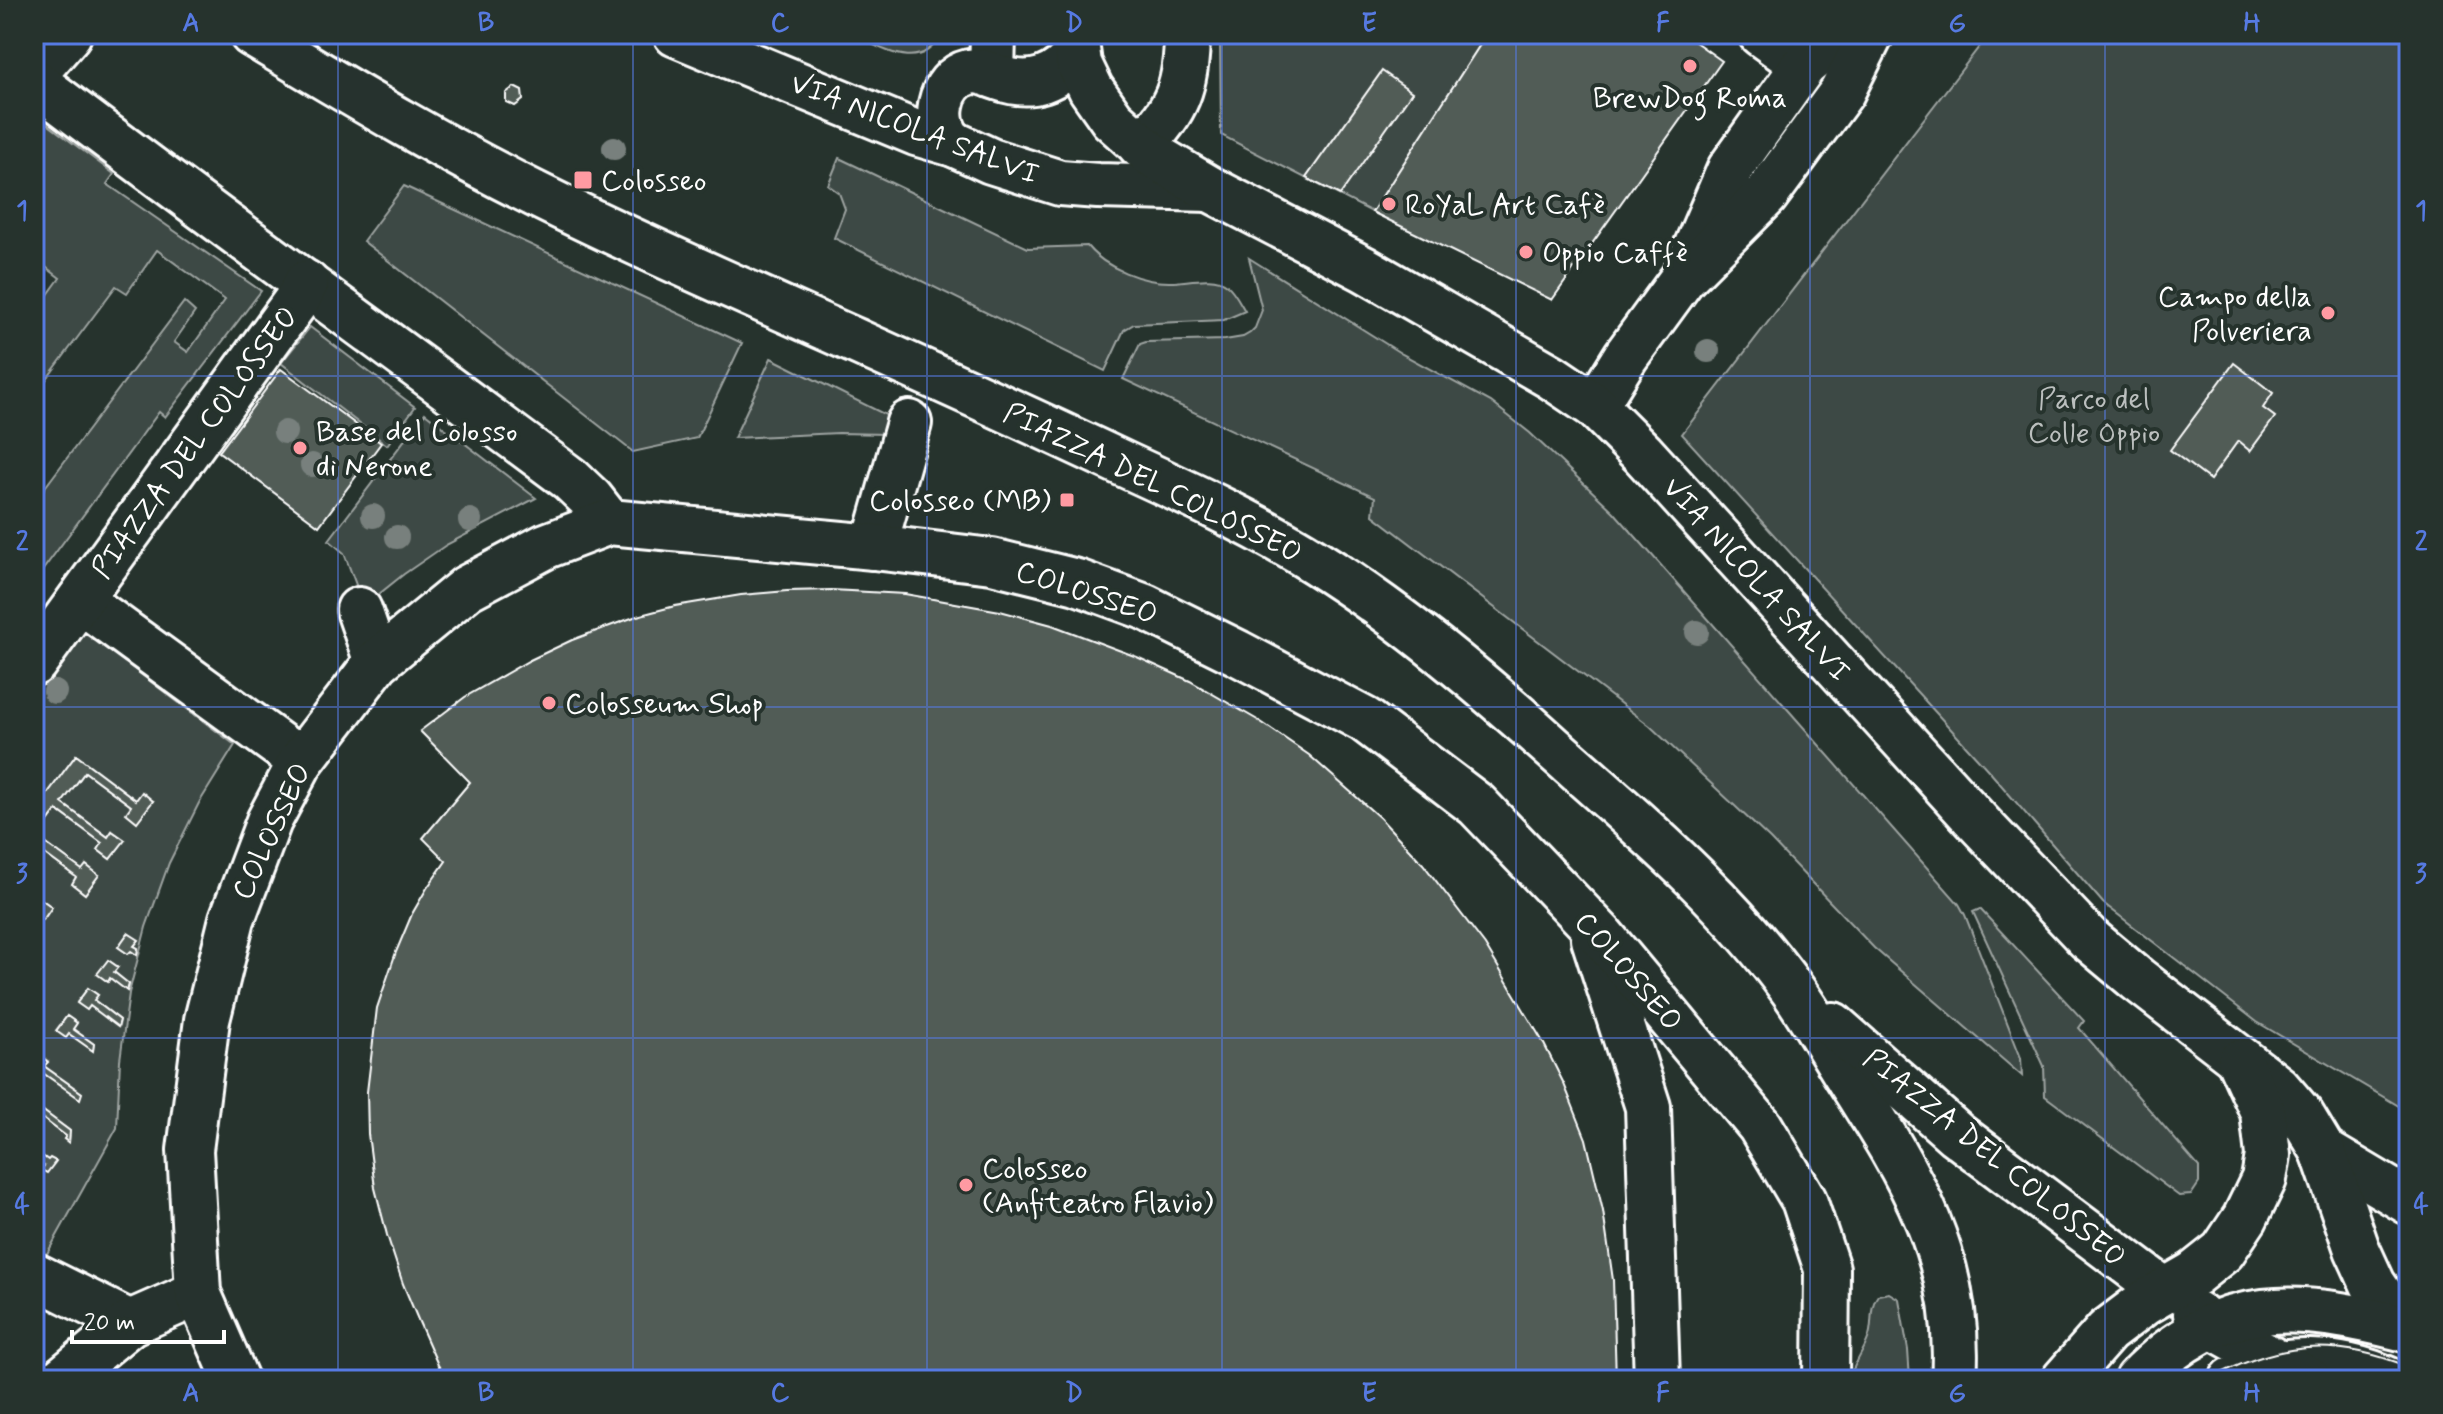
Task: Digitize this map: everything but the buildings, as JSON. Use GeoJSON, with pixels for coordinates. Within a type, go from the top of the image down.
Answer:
{"type":"FeatureCollection","features":[{"type":"Feature","properties":{"kind":"street"},"geometry":{"type":"LineString","coordinates":[[34,74],[69,34]]}},
{"type":"Feature","properties":{"kind":"street","name":"PIAZZA DEL COLOSSEO"},"geometry":{"type":"LineString","coordinates":[[252,34],[410,127],[540,197],[1099,451],[1262,530],[1347,582],[1431,642],[1505,704],[1699,881],[1792,989],[1956,1134],[2165,1291]]}},
{"type":"Feature","properties":{"kind":"street","name":"VIA NICOLA SALVI"},"geometry":{"type":"LineString","coordinates":[[676,34],[916,133],[1060,183],[1210,189]]}},
{"type":"Feature","properties":{"kind":"street"},"geometry":{"type":"LineString","coordinates":[[1141,146],[1163,123],[1178,97],[1186,67],[1187,34]]}},
{"type":"Feature","properties":{"kind":"street"},"geometry":{"type":"LineString","coordinates":[[1761,34],[1804,65]]}},
{"type":"Feature","properties":{"kind":"street"},"geometry":{"type":"LineString","coordinates":[[1683,278],[1730,169],[1804,65],[1842,34]]}},
{"type":"Feature","properties":{"kind":"street"},"geometry":{"type":"LineString","coordinates":[[1595,406],[1626,356],[1683,278],[1766,195],[1842,92],[1871,34]]}},
{"type":"Feature","properties":{"kind":"street"},"geometry":{"type":"LineString","coordinates":[[954,144],[941,118],[942,101],[956,79],[988,60],[1017,83],[1038,82],[1056,74],[1078,54]]}},
{"type":"Feature","properties":{"kind":"street","name":"VIA NICOLA SALVI"},"geometry":{"type":"LineString","coordinates":[[1078,54],[1100,103],[1141,146],[1210,189],[1364,269],[1552,377],[1595,406],[1643,454],[1977,821],[2088,938],[2237,1056]]}},
{"type":"Feature","properties":{"kind":"street"},"geometry":{"type":"LineString","coordinates":[[34,81],[225,226],[306,283],[430,396],[570,479],[609,522]]}},
{"type":"Feature","properties":{"kind":"street","name":"PIAZZA DEL COLOSSEO"},"geometry":{"type":"LineString","coordinates":[[34,663],[299,297],[306,283]]}},
{"type":"Feature","properties":{"kind":"street"},"geometry":{"type":"LineString","coordinates":[[874,547],[909,423]]}},
{"type":"Feature","properties":{"kind":"street","name":"COLOSSEO"},"geometry":{"type":"LineString","coordinates":[[236,1380],[198,1293],[190,1150],[207,1020],[232,919],[269,821],[301,761],[377,662],[467,588],[546,546],[609,522],[992,561],[1077,582],[1145,607],[1365,720],[1477,805],[1588,922],[1760,1126],[1804,1200],[1827,1269],[1826,1380]]}},
{"type":"Feature","properties":{"kind":"street","name":"PIAZZA DEL COLOSSEO"},"geometry":{"type":"LineString","coordinates":[[80,600],[301,761]]}},
{"type":"Feature","properties":{"kind":"street"},"geometry":{"type":"LineString","coordinates":[[359,610],[377,662]]}},
{"type":"Feature","properties":{"kind":"street"},"geometry":{"type":"LineString","coordinates":[[1588,922],[1648,1107],[1657,1380]]}},
{"type":"Feature","properties":{"kind":"street","name":"PIAZZA DEL COLOSSEO"},"geometry":{"type":"LineString","coordinates":[[1792,989],[1894,1150],[1926,1210],[1951,1297],[1956,1353],[1954,1380]]}},
{"type":"Feature","properties":{"kind":"street"},"geometry":{"type":"LineString","coordinates":[[2237,1056],[2292,1103],[2323,1151],[2364,1266],[2384,1300],[2409,1322]]}},
{"type":"Feature","properties":{"kind":"street","name":"PIAZZA DEL COLOSSEO"},"geometry":{"type":"LineString","coordinates":[[2064,1380],[2107,1331],[2144,1303],[2194,1274],[2223,1251],[2245,1218],[2264,1179],[2268,1155],[2263,1112],[2237,1056]]}},
{"type":"Feature","properties":{"kind":"street"},"geometry":{"type":"LineString","coordinates":[[2323,1151],[2409,1202]]}},
{"type":"Feature","properties":{"kind":"street"},"geometry":{"type":"LineString","coordinates":[[34,1275],[130,1323]]}},
{"type":"Feature","properties":{"kind":"street"},"geometry":{"type":"LineString","coordinates":[[2165,1291],[2210,1325],[2293,1371]]}},
{"type":"Feature","properties":{"kind":"street"},"geometry":{"type":"LineString","coordinates":[[61,1380],[130,1323],[198,1293]]}},
{"type":"Feature","properties":{"kind":"street"},"geometry":{"type":"LineString","coordinates":[[2137,1380],[2170,1349],[2210,1325],[2257,1313],[2302,1311],[2361,1318],[2409,1330]]}},
{"type":"Feature","properties":{"kind":"street"},"geometry":{"type":"LineString","coordinates":[[2232,1380],[2247,1372],[2349,1366],[2389,1380]]}},
{"type":"Feature","properties":{"kind":"green space"},"geometry":{"type":"Polygon","coordinates":[[[854,34],[941,34],[933,46],[913,56],[889,52],[854,34]]]}},
{"type":"Feature","properties":{"kind":"green space"},"geometry":{"type":"Polygon","coordinates":[[[1220,34],[1487,34],[1372,212],[1221,135],[1220,34]]]}},
{"type":"Feature","properties":{"kind":"green space","name":"Parco del Colle Oppio"},"geometry":{"type":"Polygon","coordinates":[[[1989,34],[2409,34],[2409,1112],[2257,1022],[2103,903],[1989,771],[1682,434],[1989,34]]]}},
{"type":"Feature","properties":{"kind":"green space"},"geometry":{"type":"Polygon","coordinates":[[[34,114],[114,174],[107,184],[261,291],[165,417],[159,412],[34,582],[34,502],[184,302],[195,312],[174,342],[188,352],[225,300],[157,250],[127,293],[116,286],[34,396],[34,314],[60,278],[34,258],[34,114]]]}},
{"type":"Feature","properties":{"kind":"green space"},"geometry":{"type":"Polygon","coordinates":[[[839,158],[1028,248],[1087,246],[1104,261],[1137,277],[1161,282],[1208,279],[1222,282],[1232,290],[1245,311],[1224,320],[1134,324],[1124,330],[1105,371],[834,238],[845,209],[839,193],[828,185],[839,158]]]}},
{"type":"Feature","properties":{"kind":"green space"},"geometry":{"type":"Polygon","coordinates":[[[404,186],[742,343],[697,438],[633,452],[363,241],[404,186]]]}},
{"type":"Feature","properties":{"kind":"green space"},"geometry":{"type":"Polygon","coordinates":[[[1249,258],[1402,354],[1491,402],[1530,433],[1614,512],[1959,904],[2021,1058],[2022,1076],[1874,948],[1770,839],[1650,726],[1373,515],[1375,497],[1123,379],[1140,344],[1225,340],[1250,333],[1262,310],[1249,258]]]}},
{"type":"Feature","properties":{"kind":"green space"},"geometry":{"type":"Polygon","coordinates":[[[310,327],[415,407],[387,445],[281,363],[310,327]]]}},
{"type":"Feature","properties":{"kind":"green space"},"geometry":{"type":"Polygon","coordinates":[[[771,358],[890,417],[885,434],[734,438],[771,358]]]}},
{"type":"Feature","properties":{"kind":"green space"},"geometry":{"type":"Polygon","coordinates":[[[425,413],[536,498],[446,545],[364,606],[344,553],[329,540],[425,413]]]}},
{"type":"Feature","properties":{"kind":"green space"},"geometry":{"type":"Polygon","coordinates":[[[82,630],[235,745],[199,803],[169,863],[146,927],[129,993],[120,1060],[117,1128],[39,1268],[34,1265],[34,1159],[48,1160],[34,1150],[34,1112],[66,1136],[64,1139],[69,1142],[70,1131],[34,1104],[34,1073],[38,1076],[40,1071],[80,1099],[44,1066],[48,1061],[39,1055],[34,1059],[34,914],[43,920],[52,907],[34,894],[34,846],[76,877],[72,884],[85,894],[99,875],[82,870],[37,837],[57,810],[102,843],[98,850],[110,859],[125,840],[112,831],[108,837],[62,803],[85,772],[131,806],[137,821],[153,801],[136,800],[76,755],[34,812],[34,695],[82,630]],[[128,933],[118,947],[128,954],[131,951],[137,954],[138,949],[134,946],[138,940],[128,933]],[[108,960],[98,974],[128,990],[129,984],[114,972],[118,967],[108,960]],[[88,988],[77,1002],[87,1010],[90,1006],[119,1026],[120,1020],[94,1000],[98,995],[88,988]],[[67,1016],[56,1030],[66,1038],[69,1034],[93,1050],[94,1044],[73,1029],[77,1023],[67,1016]]]}},
{"type":"Feature","properties":{"kind":"green space"},"geometry":{"type":"Polygon","coordinates":[[[1980,909],[2084,1021],[2079,1028],[2199,1167],[2199,1183],[2191,1195],[2179,1196],[2045,1096],[2044,1066],[1973,912],[1980,909]]]}},
{"type":"Feature","properties":{"kind":"green space"},"geometry":{"type":"Polygon","coordinates":[[[1889,1293],[1899,1299],[1910,1380],[1849,1380],[1868,1339],[1875,1300],[1878,1295],[1889,1293]]]}},
{"type":"Feature","properties":{"kind":"tram line"},"geometry":{"type":"LineString","coordinates":[[2208,1380],[2259,1358],[2307,1348],[2356,1351],[2409,1367]]}},
{"type":"Feature","properties":{"kind":"tram line"},"geometry":{"type":"LineString","coordinates":[[2268,1380],[2319,1372],[2371,1380]]}},
{"type":"Feature","properties":{"kind":"place","name":"BrewDog Roma"},"geometry":{"type":"Point","coordinates":[1690,66]}},
{"type":"Feature","properties":{"kind":"place","name":"Colosseo"},"geometry":{"type":"Point","coordinates":[583,180]}},
{"type":"Feature","properties":{"kind":"place","name":"RoYaL Art Cafè"},"geometry":{"type":"Point","coordinates":[1389,204]}},
{"type":"Feature","properties":{"kind":"place","name":"Oppio Caffè"},"geometry":{"type":"Point","coordinates":[1526,252]}},
{"type":"Feature","properties":{"kind":"place","name":"Campo della Polveriera"},"geometry":{"type":"Point","coordinates":[2328,313]}},
{"type":"Feature","properties":{"kind":"place","name":"Base del Colosso di Nerone"},"geometry":{"type":"Point","coordinates":[300,448]}},
{"type":"Feature","properties":{"kind":"place","name":"Colosseo (MB)"},"geometry":{"type":"Point","coordinates":[1067,500]}},
{"type":"Feature","properties":{"kind":"place","name":"Colosseum Shop"},"geometry":{"type":"Point","coordinates":[549,703]}},
{"type":"Feature","properties":{"kind":"place","name":"Colosseo (Anfiteatro Flavio)"},"geometry":{"type":"Point","coordinates":[966,1185]}}]}
